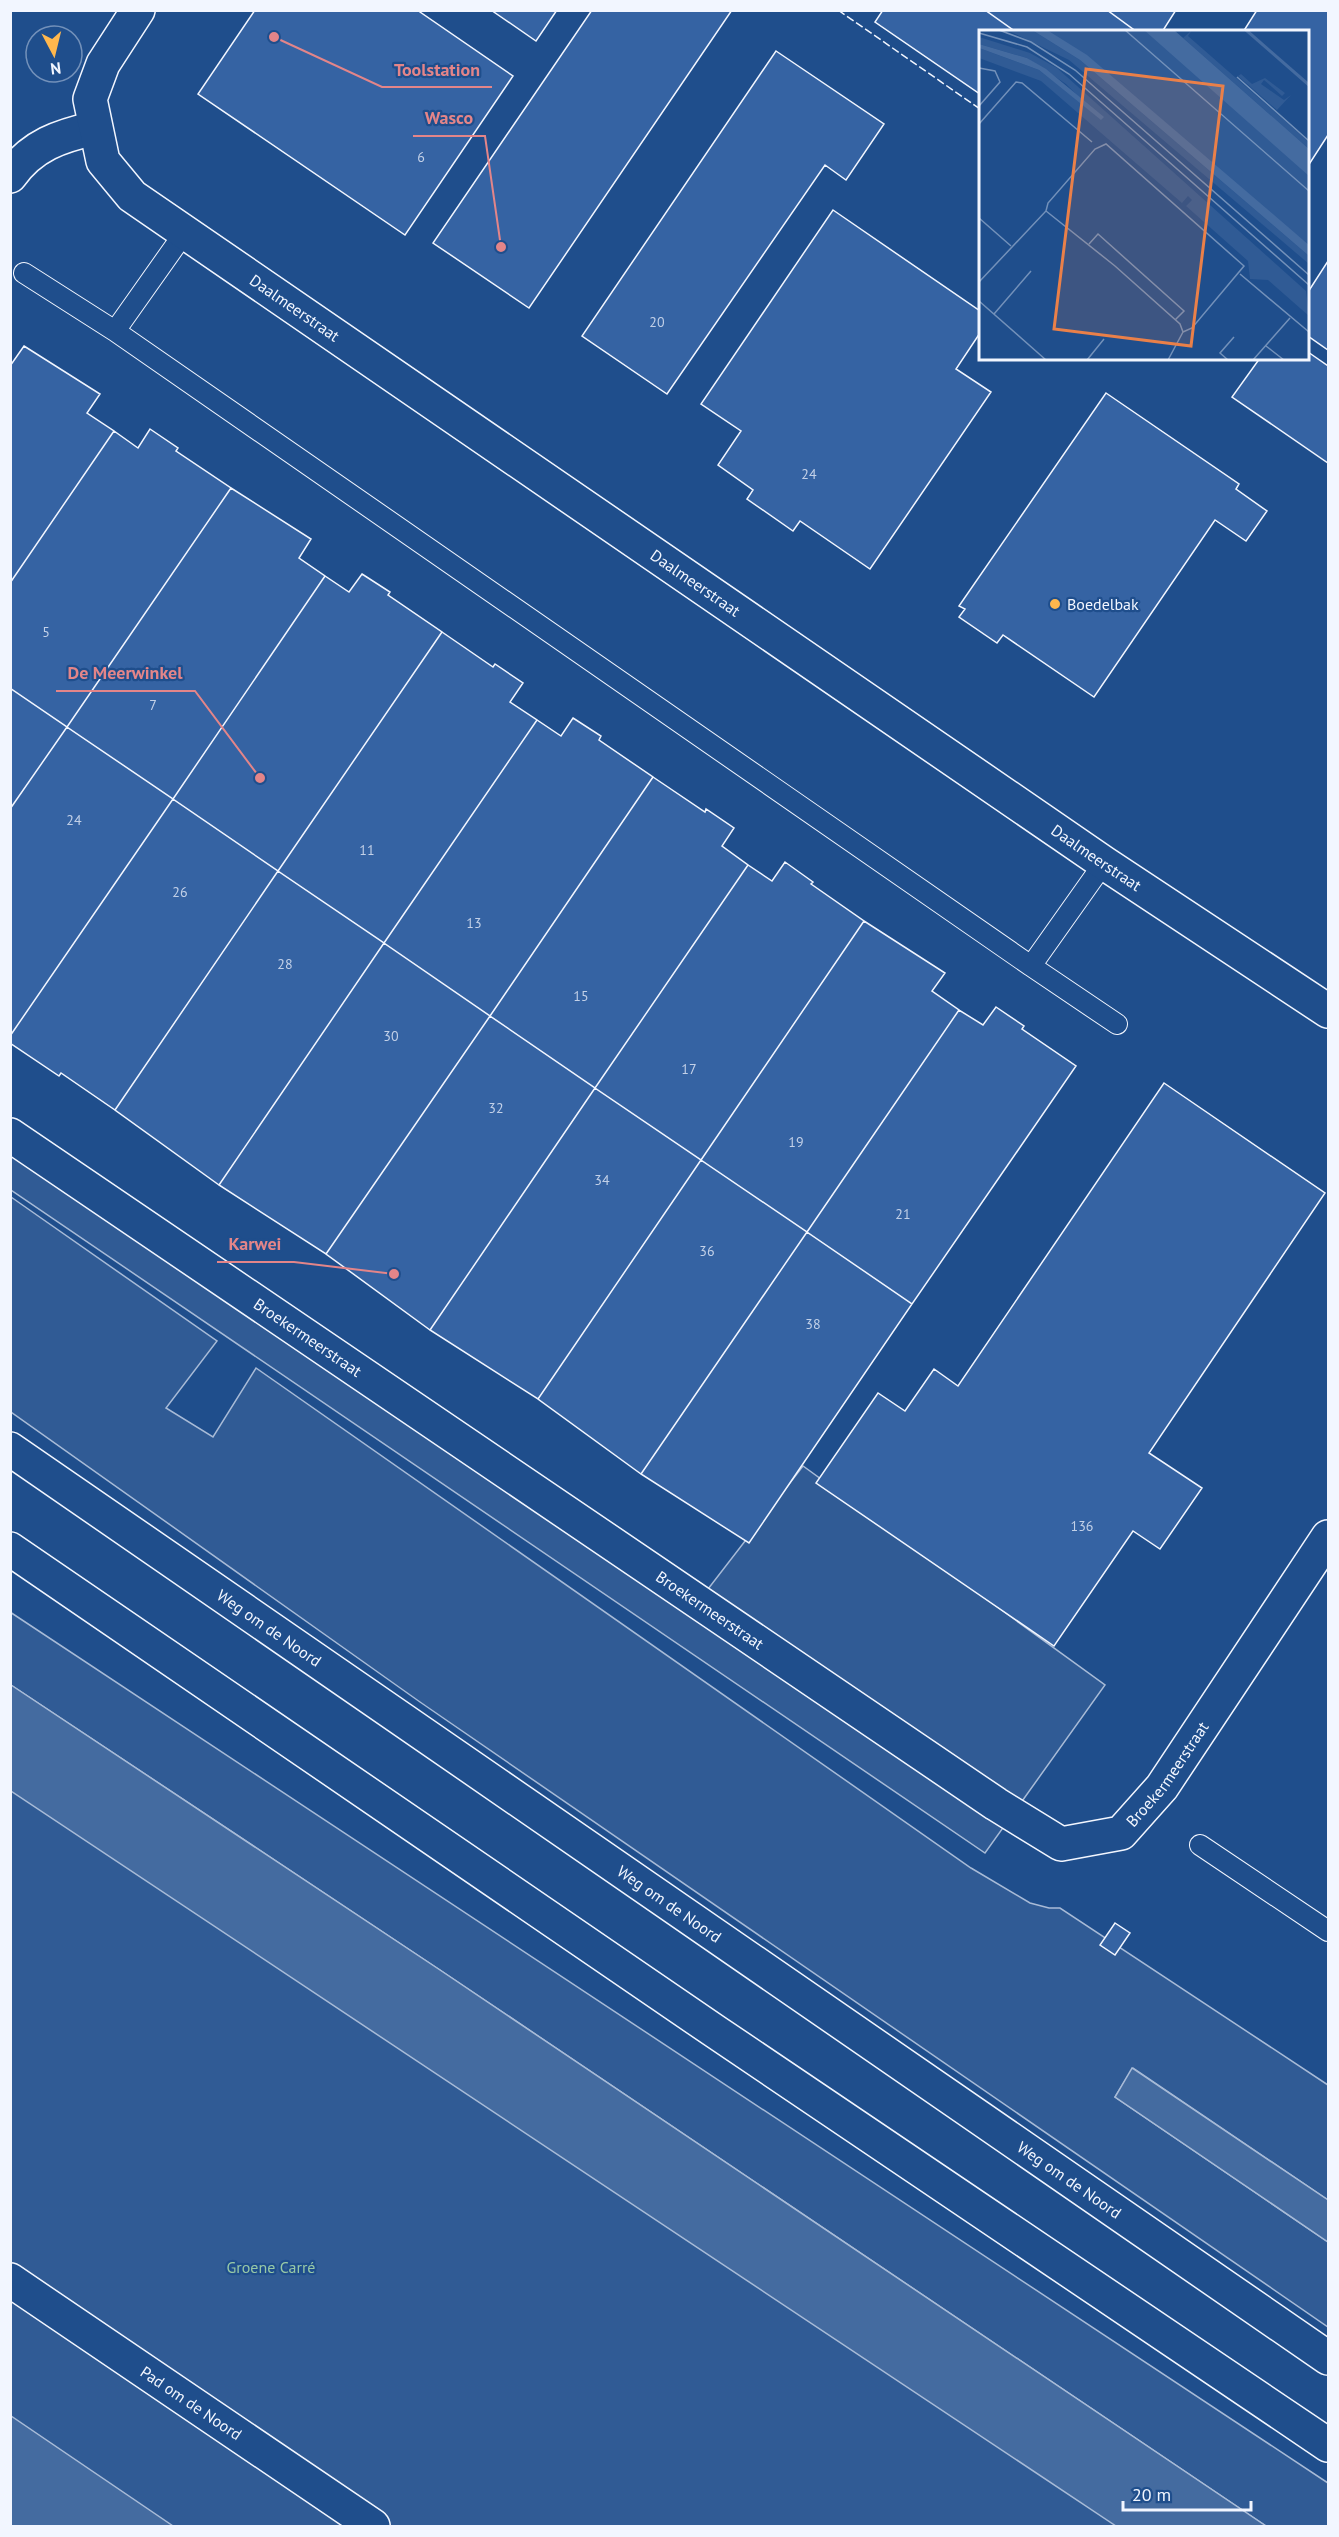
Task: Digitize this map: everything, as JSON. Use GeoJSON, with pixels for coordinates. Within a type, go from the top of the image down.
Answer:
{"type":"FeatureCollection","features":[{"type":"Feature","properties":{"kind":"main road","name":"Daalmeerstraat"},"geometry":{"type":"LineString","coordinates":[[138,10],[103,64],[90,99],[103,160],[132,196],[1104,863],[1329,1011]]}},
{"type":"Feature","properties":{"kind":"main road"},"geometry":{"type":"LineString","coordinates":[[10,176],[34,149],[62,135],[95,128]]}},
{"type":"Feature","properties":{"kind":"main road","name":"Broekermeerstraat"},"geometry":{"type":"LineString","coordinates":[[10,1135],[996,1804],[1061,1844],[1121,1833],[1162,1787],[1329,1537]]}},
{"type":"Feature","properties":{"kind":"main road","name":"Weg om de Noord"},"geometry":{"type":"LineString","coordinates":[[10,1449],[1329,2358]]}},
{"type":"Feature","properties":{"kind":"main road"},"geometry":{"type":"LineString","coordinates":[[10,1549],[716,2032],[1329,2445]]}},
{"type":"Feature","properties":{"kind":"main road","name":"Pad om de Noord"},"geometry":{"type":"LineString","coordinates":[[10,2280],[373,2526]]}},
{"type":"Feature","properties":{"kind":"lane"},"geometry":{"type":"LineString","coordinates":[[115,331],[185,232]]}},
{"type":"Feature","properties":{"kind":"lane"},"geometry":{"type":"LineString","coordinates":[[24,273],[115,331],[1117,1024]]}},
{"type":"Feature","properties":{"kind":"lane"},"geometry":{"type":"LineString","coordinates":[[1031,966],[1104,863]]}},
{"type":"Feature","properties":{"kind":"lane"},"geometry":{"type":"LineString","coordinates":[[1200,1845],[1329,1931]]}},
{"type":"Feature","properties":{"kind":"shaded area"},"geometry":{"type":"Polygon","coordinates":[[[10,1135],[698,1602],[803,1466],[1105,1685],[985,1853],[11,1190],[10,1135]]]}},
{"type":"Feature","properties":{"kind":"shaded area"},"geometry":{"type":"Polygon","coordinates":[[[11,1197],[217,1341],[166,1408],[213,1437],[256,1368],[971,1868],[1030,1903],[1049,1908],[1060,1908],[1328,2085],[1328,2200],[1133,2068],[1115,2097],[1328,2242],[1328,2327],[420,1702],[11,1412],[11,1197]]]}},
{"type":"Feature","properties":{"kind":"shaded area"},"geometry":{"type":"Polygon","coordinates":[[[10,1612],[1328,2483],[1328,2526],[1266,2526],[440,1970],[11,1685],[10,1612]]]}},
{"type":"Feature","properties":{"kind":"shaded area"},"geometry":{"type":"Polygon","coordinates":[[[11,1685],[440,1970],[1266,2526],[1116,2526],[11,1791],[11,1685]]]}},
{"type":"Feature","properties":{"kind":"shaded area","name":"Groene Carré"},"geometry":{"type":"Polygon","coordinates":[[[10,1787],[1137,2526],[134,2526],[11,2441],[10,1787]]]}},
{"type":"Feature","properties":{"kind":"shaded area"},"geometry":{"type":"Polygon","coordinates":[[[1132,2068],[1328,2200],[1328,2242],[1115,2097],[1132,2068]]]}},
{"type":"Feature","properties":{"kind":"shaded area"},"geometry":{"type":"Polygon","coordinates":[[[11,2416],[173,2526],[11,2526],[11,2416]]]}},
{"type":"Feature","properties":{"kind":"building"},"geometry":{"type":"Polygon","coordinates":[[[255,10],[417,10],[513,76],[405,235],[198,94],[255,10]]]}},
{"type":"Feature","properties":{"kind":"building"},"geometry":{"type":"Polygon","coordinates":[[[491,10],[557,10],[536,41],[491,10]]]}},
{"type":"Feature","properties":{"kind":"building"},"geometry":{"type":"Polygon","coordinates":[[[592,10],[732,10],[529,308],[433,243],[592,10]]]}},
{"type":"Feature","properties":{"kind":"building"},"geometry":{"type":"Polygon","coordinates":[[[883,10],[985,10],[1013,30],[979,30],[979,93],[875,22],[883,10]]]}},
{"type":"Feature","properties":{"kind":"building"},"geometry":{"type":"Polygon","coordinates":[[[985,10],[1107,10],[1134,30],[1013,30],[985,10]]]}},
{"type":"Feature","properties":{"kind":"building"},"geometry":{"type":"Polygon","coordinates":[[[1107,10],[1176,10],[1163,30],[1134,30],[1107,10]]]}},
{"type":"Feature","properties":{"kind":"building"},"geometry":{"type":"Polygon","coordinates":[[[1257,10],[1328,10],[1328,135],[1309,164],[1309,30],[1244,30],[1257,10]]]}},
{"type":"Feature","properties":{"kind":"building"},"geometry":{"type":"Polygon","coordinates":[[[776,51],[884,124],[846,180],[825,165],[667,394],[582,336],[776,51]]]}},
{"type":"Feature","properties":{"kind":"building"},"geometry":{"type":"Polygon","coordinates":[[[833,210],[979,310],[979,334],[956,369],[991,392],[870,569],[800,521],[793,531],[747,499],[753,490],[718,465],[741,431],[701,404],[833,210]]]}},
{"type":"Feature","properties":{"kind":"building"},"geometry":{"type":"Polygon","coordinates":[[[1328,261],[1328,350],[1309,337],[1309,290],[1328,261]]]}},
{"type":"Feature","properties":{"kind":"building"},"geometry":{"type":"Polygon","coordinates":[[[24,346],[100,394],[87,413],[114,431],[10,583],[10,366],[24,346]]]}},
{"type":"Feature","properties":{"kind":"building"},"geometry":{"type":"Polygon","coordinates":[[[1309,353],[1328,366],[1328,463],[1232,397],[1259,360],[1309,360],[1309,353]]]}},
{"type":"Feature","properties":{"kind":"building"},"geometry":{"type":"Polygon","coordinates":[[[1106,393],[1239,484],[1236,489],[1267,511],[1246,541],[1215,520],[1094,697],[1003,635],[997,643],[959,617],[965,609],[959,606],[1106,393]]]}},
{"type":"Feature","properties":{"kind":"building"},"geometry":{"type":"Polygon","coordinates":[[[150,429],[178,448],[176,451],[231,488],[67,727],[10,688],[10,583],[114,431],[138,448],[150,429]]]}},
{"type":"Feature","properties":{"kind":"building"},"geometry":{"type":"Polygon","coordinates":[[[231,488],[311,539],[299,558],[325,576],[173,799],[67,727],[231,488]]]}},
{"type":"Feature","properties":{"kind":"building"},"geometry":{"type":"Polygon","coordinates":[[[362,574],[390,592],[388,595],[442,632],[278,871],[173,799],[325,576],[349,592],[362,574]]]}},
{"type":"Feature","properties":{"kind":"building"},"geometry":{"type":"Polygon","coordinates":[[[442,632],[493,667],[495,664],[523,683],[510,702],[537,720],[384,943],[278,871],[442,632]]]}},
{"type":"Feature","properties":{"kind":"building"},"geometry":{"type":"Polygon","coordinates":[[[10,688],[67,727],[10,809],[10,688]]]}},
{"type":"Feature","properties":{"kind":"building"},"geometry":{"type":"Polygon","coordinates":[[[573,718],[601,736],[599,740],[653,777],[490,1016],[384,943],[537,720],[561,736],[573,718]]]}},
{"type":"Feature","properties":{"kind":"building"},"geometry":{"type":"Polygon","coordinates":[[[67,727],[173,799],[10,1036],[10,809],[67,727]]]}},
{"type":"Feature","properties":{"kind":"building"},"geometry":{"type":"Polygon","coordinates":[[[653,777],[705,812],[706,809],[734,828],[722,846],[748,865],[595,1088],[490,1016],[653,777]]]}},
{"type":"Feature","properties":{"kind":"building"},"geometry":{"type":"Polygon","coordinates":[[[173,799],[278,871],[115,1110],[61,1073],[59,1076],[10,1043],[10,1036],[173,799]]]}},
{"type":"Feature","properties":{"kind":"building"},"geometry":{"type":"Polygon","coordinates":[[[785,862],[813,882],[811,884],[864,921],[701,1160],[595,1088],[748,865],[772,881],[785,862]]]}},
{"type":"Feature","properties":{"kind":"building"},"geometry":{"type":"Polygon","coordinates":[[[278,871],[384,943],[219,1185],[115,1110],[278,871]]]}},
{"type":"Feature","properties":{"kind":"building"},"geometry":{"type":"Polygon","coordinates":[[[864,921],[945,973],[932,991],[959,1010],[807,1232],[701,1160],[864,921]]]}},
{"type":"Feature","properties":{"kind":"building"},"geometry":{"type":"Polygon","coordinates":[[[384,943],[490,1016],[326,1254],[219,1185],[384,943]]]}},
{"type":"Feature","properties":{"kind":"building"},"geometry":{"type":"Polygon","coordinates":[[[996,1007],[1024,1026],[1022,1029],[1076,1066],[912,1304],[807,1232],[959,1010],[983,1025],[996,1007]]]}},
{"type":"Feature","properties":{"kind":"building"},"geometry":{"type":"Polygon","coordinates":[[[490,1016],[595,1088],[430,1330],[326,1254],[490,1016]]]}},
{"type":"Feature","properties":{"kind":"building"},"geometry":{"type":"Polygon","coordinates":[[[1164,1083],[1325,1193],[1149,1453],[1202,1488],[1160,1549],[1133,1531],[1054,1646],[816,1483],[878,1393],[905,1411],[934,1369],[958,1386],[1164,1083]]]}},
{"type":"Feature","properties":{"kind":"building"},"geometry":{"type":"Polygon","coordinates":[[[595,1088],[701,1160],[538,1399],[430,1330],[595,1088]]]}},
{"type":"Feature","properties":{"kind":"building"},"geometry":{"type":"Polygon","coordinates":[[[701,1160],[807,1232],[641,1474],[538,1399],[701,1160]]]}},
{"type":"Feature","properties":{"kind":"building"},"geometry":{"type":"Polygon","coordinates":[[[807,1232],[912,1304],[749,1543],[641,1474],[807,1232]]]}},
{"type":"Feature","properties":{"kind":"building"},"geometry":{"type":"Polygon","coordinates":[[[1115,1923],[1130,1933],[1115,1955],[1100,1945],[1115,1923]]]}},
{"type":"Feature","properties":{"kind":"fence"},"geometry":{"type":"LineString","coordinates":[[838,10],[979,108]]}},
{"type":"Feature","properties":{"kind":"place","name":"Toolstation"},"geometry":{"type":"Point","coordinates":[274,37]}},
{"type":"Feature","properties":{"kind":"place","name":"Wasco"},"geometry":{"type":"Point","coordinates":[501,247]}},
{"type":"Feature","properties":{"kind":"place","name":"Boedelbak"},"geometry":{"type":"Point","coordinates":[1055,604]}},
{"type":"Feature","properties":{"kind":"place","name":"De Meerwinkel"},"geometry":{"type":"Point","coordinates":[260,778]}},
{"type":"Feature","properties":{"kind":"place","name":"Karwei"},"geometry":{"type":"Point","coordinates":[394,1274]}}]}
